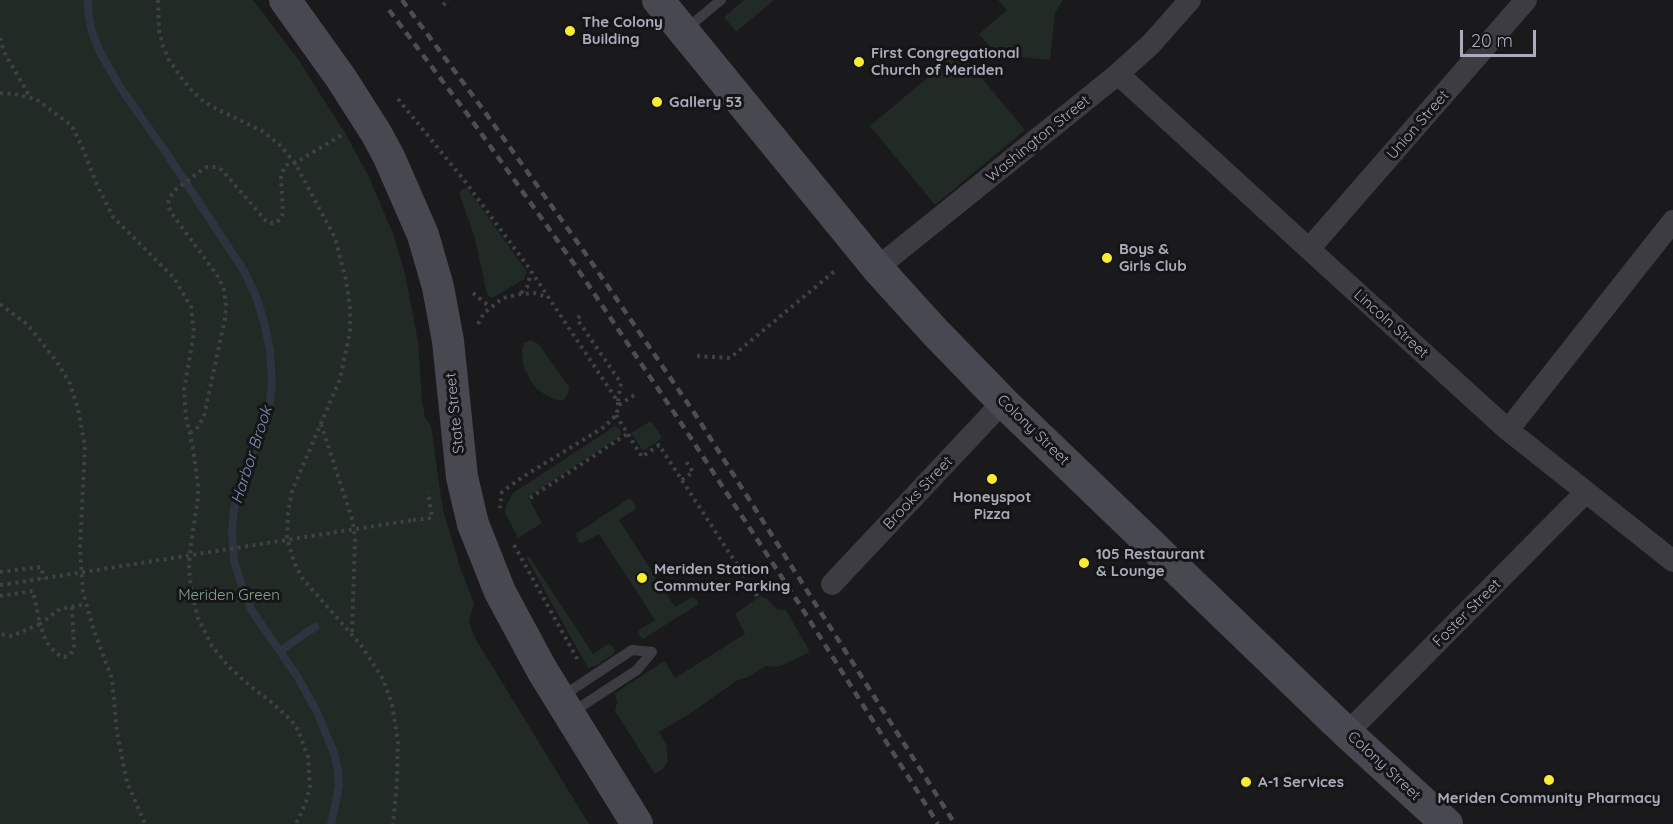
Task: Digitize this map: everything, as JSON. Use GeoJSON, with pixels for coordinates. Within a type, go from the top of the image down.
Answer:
{"type":"FeatureCollection","features":[{"type":"Feature","properties":{"kind":"main road","name":"State Street"},"geometry":{"type":"LineString","coordinates":[[285,0],[341,78],[376,133],[423,235],[438,287],[448,341],[462,477],[473,524],[500,592],[564,706],[637,824]]}},
{"type":"Feature","properties":{"kind":"main road","name":"Colony Street"},"geometry":{"type":"LineString","coordinates":[[658,0],[877,268],[934,332],[1003,402],[1347,733],[1447,824]]}},
{"type":"Feature","properties":{"kind":"street","name":"Washington Street"},"geometry":{"type":"LineString","coordinates":[[877,268],[1118,74],[1151,44],[1190,0]]}},
{"type":"Feature","properties":{"kind":"street","name":"Union Street"},"geometry":{"type":"LineString","coordinates":[[1309,249],[1526,0]]}},
{"type":"Feature","properties":{"kind":"street","name":"Lincoln Street"},"geometry":{"type":"LineString","coordinates":[[1118,74],[1508,430],[1673,561]]}},
{"type":"Feature","properties":{"kind":"street"},"geometry":{"type":"LineString","coordinates":[[1508,430],[1673,221]]}},
{"type":"Feature","properties":{"kind":"street","name":"Brooks Street"},"geometry":{"type":"LineString","coordinates":[[832,584],[1003,402]]}},
{"type":"Feature","properties":{"kind":"street","name":"Foster Street"},"geometry":{"type":"LineString","coordinates":[[1347,733],[1586,492]]}},
{"type":"Feature","properties":{"kind":"lane"},"geometry":{"type":"LineString","coordinates":[[683,31],[721,0]]}},
{"type":"Feature","properties":{"kind":"lane"},"geometry":{"type":"LineString","coordinates":[[632,650],[652,652],[637,670],[600,693],[564,706],[632,650]]}},
{"type":"Feature","properties":{"kind":"path"},"geometry":{"type":"LineString","coordinates":[[158,0],[159,30],[169,60],[192,91],[213,107],[264,132],[280,146],[295,163],[335,238],[346,280],[350,331],[340,380],[292,491],[287,538],[294,562],[302,578],[361,645],[382,679],[392,704],[398,741],[393,824]]}},
{"type":"Feature","properties":{"kind":"path"},"geometry":{"type":"LineString","coordinates":[[443,5],[449,0]]}},
{"type":"Feature","properties":{"kind":"path"},"geometry":{"type":"LineString","coordinates":[[0,38],[9,62],[30,98]]}},
{"type":"Feature","properties":{"kind":"path"},"geometry":{"type":"LineString","coordinates":[[0,93],[36,99],[72,126],[113,217],[174,278],[191,306],[194,333],[184,390],[186,417],[198,486],[189,567],[191,589],[198,618],[212,646],[228,666],[291,720],[298,730],[308,757],[310,787],[296,824]]}},
{"type":"Feature","properties":{"kind":"path"},"geometry":{"type":"LineString","coordinates":[[398,99],[464,180],[531,272],[618,404]]}},
{"type":"Feature","properties":{"kind":"path"},"geometry":{"type":"LineString","coordinates":[[190,433],[198,427],[204,416],[226,305],[224,290],[219,278],[168,208],[168,200],[175,190],[211,167],[222,170],[266,221],[276,223],[282,217],[283,212],[282,169],[345,133]]}},
{"type":"Feature","properties":{"kind":"path"},"geometry":{"type":"LineString","coordinates":[[697,356],[730,358],[836,270]]}},
{"type":"Feature","properties":{"kind":"path"},"geometry":{"type":"LineString","coordinates":[[521,294],[527,287],[531,272]]}},
{"type":"Feature","properties":{"kind":"path"},"geometry":{"type":"LineString","coordinates":[[473,293],[490,307]]}},
{"type":"Feature","properties":{"kind":"path"},"geometry":{"type":"LineString","coordinates":[[478,324],[484,313],[503,298],[534,293],[547,297]]}},
{"type":"Feature","properties":{"kind":"path"},"geometry":{"type":"LineString","coordinates":[[0,304],[27,325],[57,362],[70,384],[78,409],[85,446],[80,548],[86,604],[112,679],[117,733],[128,782],[145,824]]}},
{"type":"Feature","properties":{"kind":"path"},"geometry":{"type":"LineString","coordinates":[[500,514],[502,492],[604,427],[616,415],[621,382],[577,319],[580,316]]}},
{"type":"Feature","properties":{"kind":"path"},"geometry":{"type":"LineString","coordinates":[[618,404],[636,394]]}},
{"type":"Feature","properties":{"kind":"path"},"geometry":{"type":"LineString","coordinates":[[616,415],[642,457],[659,445],[758,597]]}},
{"type":"Feature","properties":{"kind":"path"},"geometry":{"type":"LineString","coordinates":[[321,424],[356,540],[352,634]]}},
{"type":"Feature","properties":{"kind":"path"},"geometry":{"type":"LineString","coordinates":[[530,498],[627,434]]}},
{"type":"Feature","properties":{"kind":"path"},"geometry":{"type":"LineString","coordinates":[[682,480],[693,472],[685,460]]}},
{"type":"Feature","properties":{"kind":"path"},"geometry":{"type":"LineString","coordinates":[[0,585],[432,518],[428,492]]}},
{"type":"Feature","properties":{"kind":"path"},"geometry":{"type":"LineString","coordinates":[[510,537],[579,662]]}},
{"type":"Feature","properties":{"kind":"path"},"geometry":{"type":"LineString","coordinates":[[0,572],[41,567],[44,579]]}},
{"type":"Feature","properties":{"kind":"path"},"geometry":{"type":"LineString","coordinates":[[0,596],[33,591],[45,639],[56,654],[64,657],[70,655],[74,648],[72,607]]}},
{"type":"Feature","properties":{"kind":"path"},"geometry":{"type":"LineString","coordinates":[[0,634],[16,635],[40,624],[60,609],[86,604]]}},
{"type":"Feature","properties":{"kind":"green space","name":"Meriden Green"},"geometry":{"type":"Polygon","coordinates":[[[0,0],[253,0],[298,59],[345,133],[369,177],[394,236],[405,274],[418,341],[422,400],[425,417],[431,425],[444,513],[461,570],[474,603],[469,622],[475,638],[589,824],[0,824],[0,0]]]}},
{"type":"Feature","properties":{"kind":"green space"},"geometry":{"type":"Polygon","coordinates":[[[744,0],[774,0],[736,32],[724,17],[744,0]]]}},
{"type":"Feature","properties":{"kind":"green space"},"geometry":{"type":"Polygon","coordinates":[[[998,0],[1063,0],[1055,13],[1050,60],[997,55],[979,34],[1007,10],[998,0]]]}},
{"type":"Feature","properties":{"kind":"green space"},"geometry":{"type":"Polygon","coordinates":[[[959,51],[1025,130],[935,205],[870,126],[959,51]]]}},
{"type":"Feature","properties":{"kind":"green space"},"geometry":{"type":"Polygon","coordinates":[[[463,188],[468,189],[527,272],[524,279],[494,297],[487,294],[474,235],[459,193],[463,188]]]}},
{"type":"Feature","properties":{"kind":"green space"},"geometry":{"type":"Polygon","coordinates":[[[531,340],[540,346],[569,387],[564,400],[547,396],[530,380],[523,365],[522,350],[524,343],[531,340]]]}},
{"type":"Feature","properties":{"kind":"green space"},"geometry":{"type":"Polygon","coordinates":[[[651,421],[662,437],[643,451],[631,433],[651,421]]]}},
{"type":"Feature","properties":{"kind":"green space"},"geometry":{"type":"Polygon","coordinates":[[[615,426],[621,432],[619,437],[528,497],[542,523],[518,538],[505,513],[513,493],[615,426]]]}},
{"type":"Feature","properties":{"kind":"green space"},"geometry":{"type":"Polygon","coordinates":[[[631,499],[635,505],[635,510],[619,520],[675,607],[693,597],[698,602],[697,605],[643,639],[638,634],[639,630],[655,620],[599,534],[583,543],[579,542],[576,536],[577,533],[631,499]]]}},
{"type":"Feature","properties":{"kind":"green space"},"geometry":{"type":"Polygon","coordinates":[[[529,556],[593,654],[608,644],[612,645],[614,654],[588,668],[526,557],[529,556]]]}},
{"type":"Feature","properties":{"kind":"green space"},"geometry":{"type":"Polygon","coordinates":[[[760,596],[767,599],[778,610],[786,610],[809,650],[808,653],[778,667],[766,666],[736,681],[691,713],[659,732],[666,744],[668,761],[664,768],[655,774],[615,711],[617,702],[615,693],[663,662],[675,678],[745,634],[735,614],[760,596]]]}},
{"type":"Feature","properties":{"kind":"waterway","name":"Harbor Brook"},"geometry":{"type":"LineString","coordinates":[[88,0],[92,32],[100,52],[120,87],[244,271],[256,296],[264,322],[270,351],[272,384],[270,401],[234,509],[232,531],[234,561],[252,611],[297,676],[316,710],[334,753],[339,786],[331,824]]}},
{"type":"Feature","properties":{"kind":"waterway"},"geometry":{"type":"LineString","coordinates":[[280,651],[315,627]]}},
{"type":"Feature","properties":{"kind":"railway"},"geometry":{"type":"LineString","coordinates":[[402,0],[590,260],[695,414],[955,824]]}},
{"type":"Feature","properties":{"kind":"railway"},"geometry":{"type":"LineString","coordinates":[[389,10],[468,115],[577,268],[798,602],[938,824]]}},
{"type":"Feature","properties":{"kind":"place","name":"The Colony Building"},"geometry":{"type":"Point","coordinates":[570,31]}},
{"type":"Feature","properties":{"kind":"place","name":"First Congregational Church of Meriden"},"geometry":{"type":"Point","coordinates":[859,62]}},
{"type":"Feature","properties":{"kind":"place","name":"Gallery 53"},"geometry":{"type":"Point","coordinates":[657,102]}},
{"type":"Feature","properties":{"kind":"place","name":"Boys & Girls Club"},"geometry":{"type":"Point","coordinates":[1107,258]}},
{"type":"Feature","properties":{"kind":"place","name":"Honeyspot Pizza"},"geometry":{"type":"Point","coordinates":[992,479]}},
{"type":"Feature","properties":{"kind":"place","name":"105 Restaurant & Lounge"},"geometry":{"type":"Point","coordinates":[1084,563]}},
{"type":"Feature","properties":{"kind":"place","name":"Meriden Station Commuter Parking"},"geometry":{"type":"Point","coordinates":[642,578]}},
{"type":"Feature","properties":{"kind":"place","name":"Meriden Community Pharmacy"},"geometry":{"type":"Point","coordinates":[1549,780]}},
{"type":"Feature","properties":{"kind":"place","name":"A-1 Services"},"geometry":{"type":"Point","coordinates":[1246,782]}}]}
